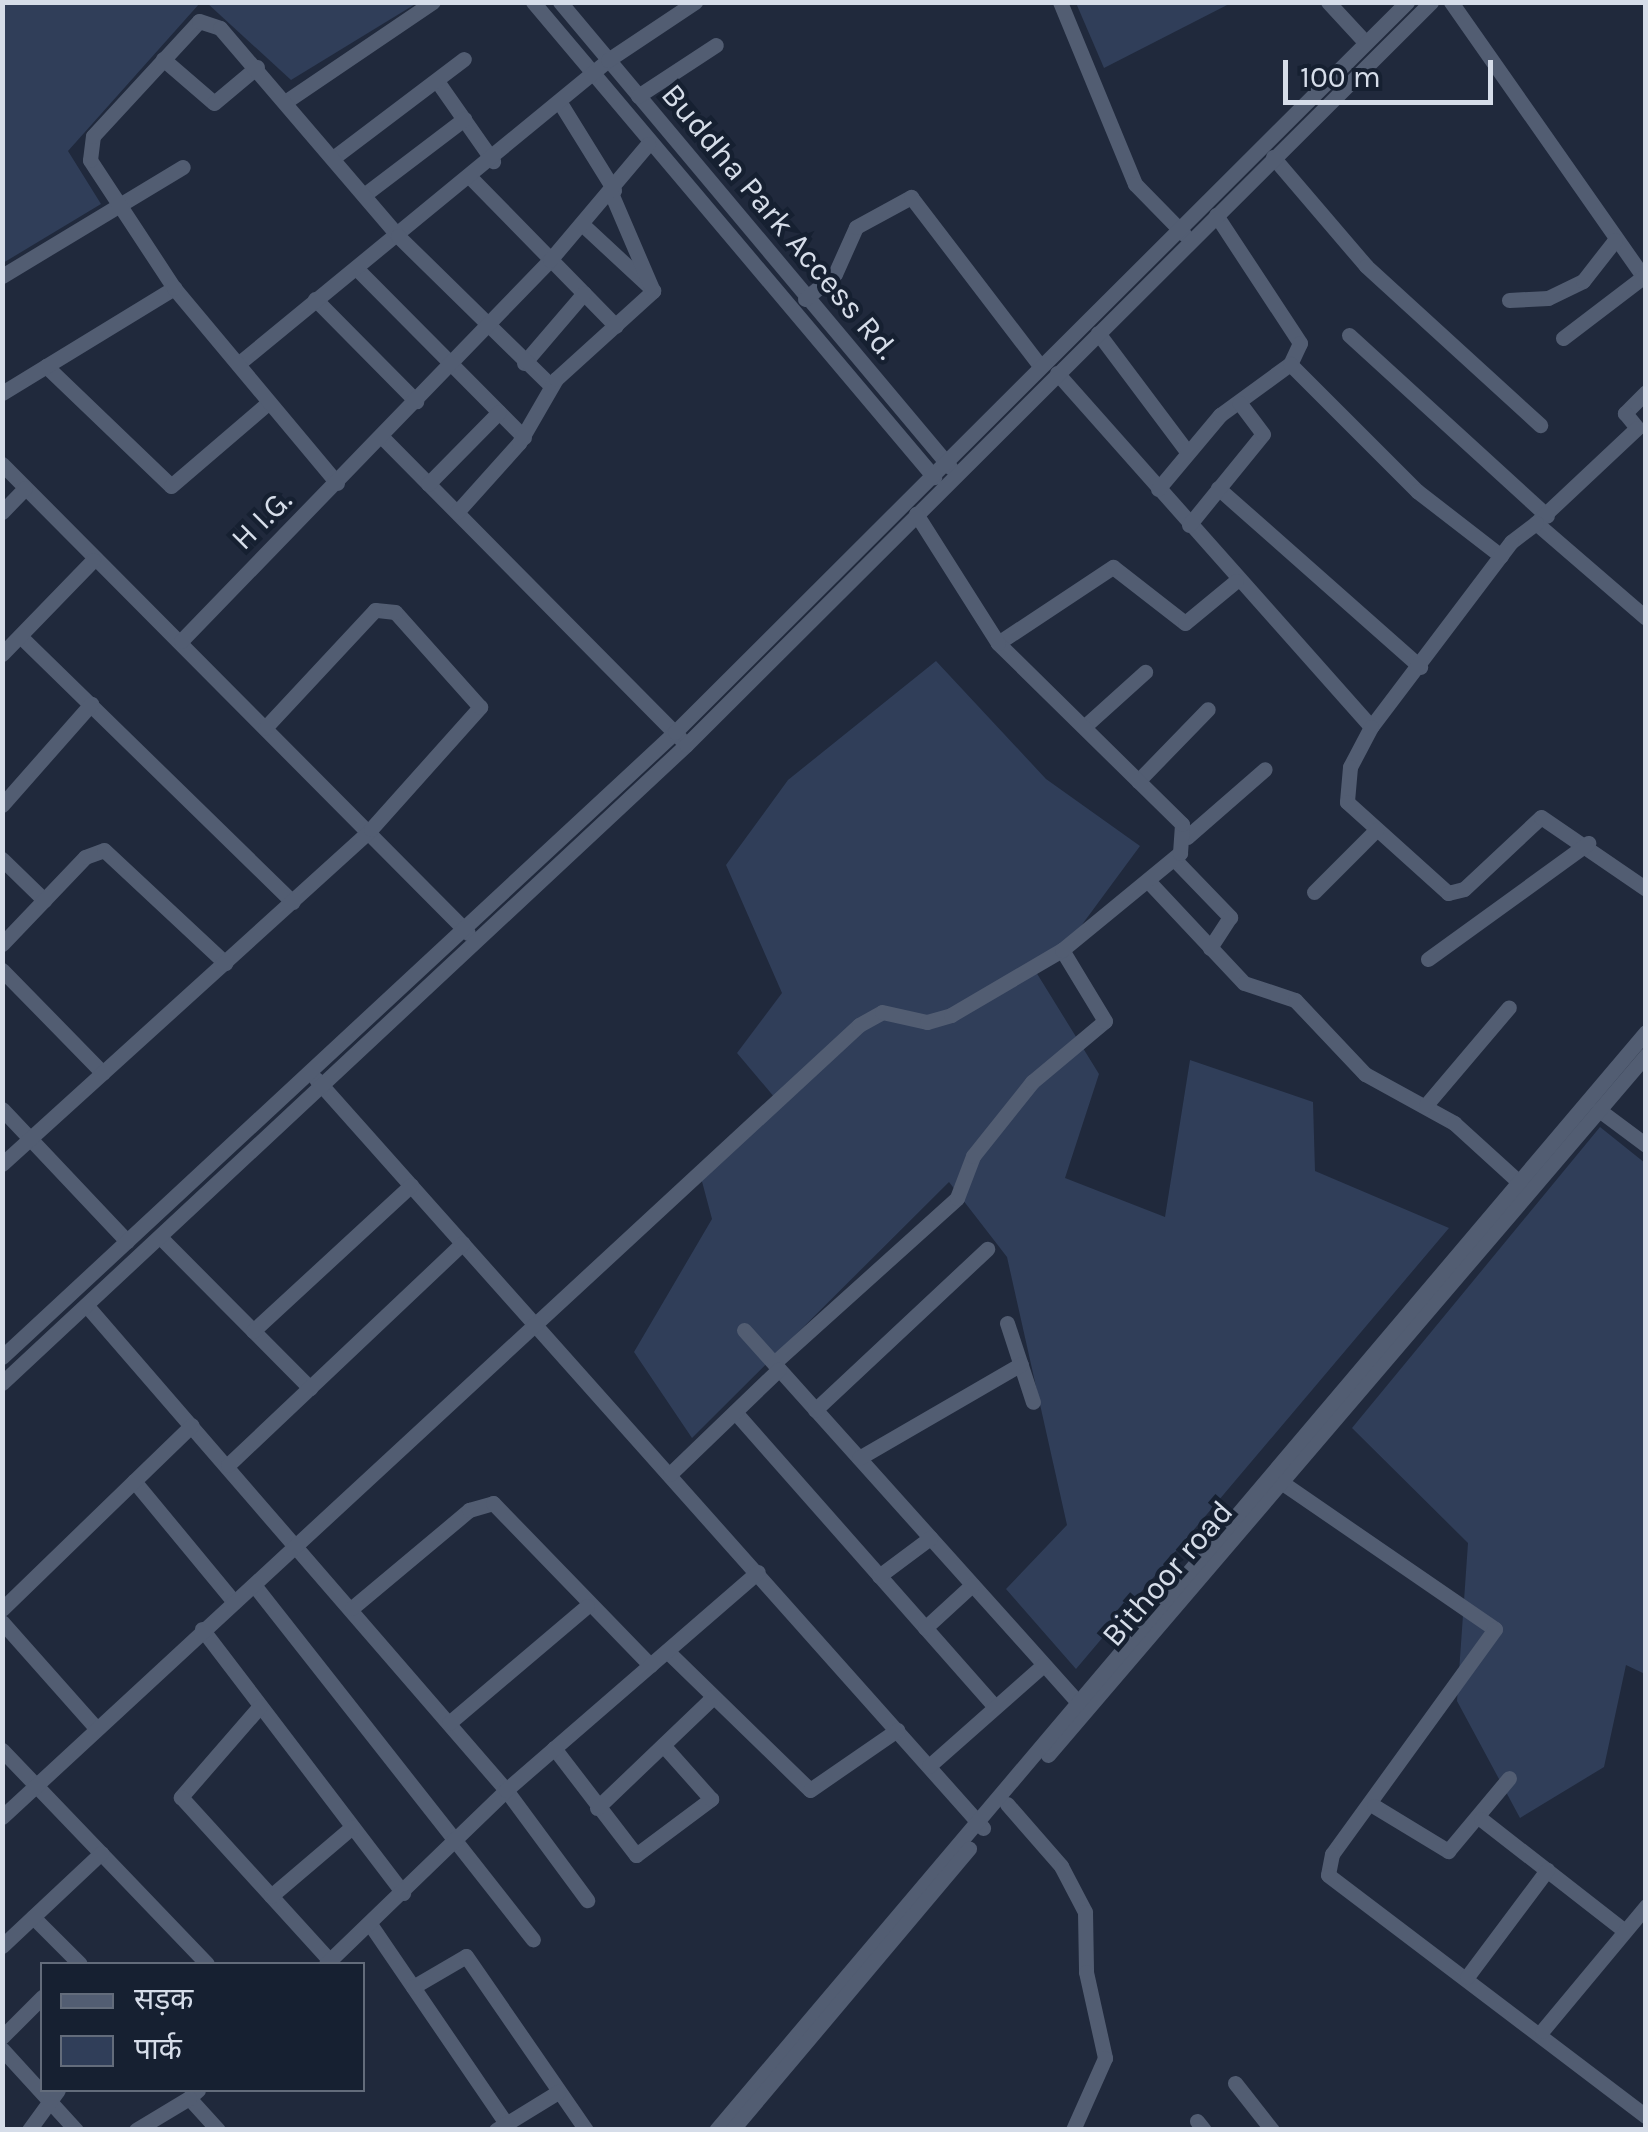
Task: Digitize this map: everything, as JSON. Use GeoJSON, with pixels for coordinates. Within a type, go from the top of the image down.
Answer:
{"type":"FeatureCollection","features":[{"type":"Feature","properties":{"kind":"street"},"geometry":{"type":"LineString","coordinates":[[288,100],[433,2]]}},
{"type":"Feature","properties":{"kind":"street","name":"Buddha Park Access Rd."},"geometry":{"type":"LineString","coordinates":[[533,2],[648,144],[943,488]]}},
{"type":"Feature","properties":{"kind":"street","name":"Buddha Park Access Rd."},"geometry":{"type":"LineString","coordinates":[[560,2],[805,299],[957,474]]}},
{"type":"Feature","properties":{"kind":"street"},"geometry":{"type":"LineString","coordinates":[[238,364],[562,106],[608,60],[695,2]]}},
{"type":"Feature","properties":{"kind":"street"},"geometry":{"type":"LineString","coordinates":[[1060,2],[1136,184],[1190,240]]}},
{"type":"Feature","properties":{"kind":"street"},"geometry":{"type":"LineString","coordinates":[[1328,2],[1365,42]]}},
{"type":"Feature","properties":{"kind":"street"},"geometry":{"type":"LineString","coordinates":[[2,1357],[464,928],[680,738],[943,488],[1431,2]]}},
{"type":"Feature","properties":{"kind":"street"},"geometry":{"type":"LineString","coordinates":[[1451,2],[1644,279],[1563,338]]}},
{"type":"Feature","properties":{"kind":"street"},"geometry":{"type":"LineString","coordinates":[[2,1383],[475,945],[680,738],[930,472],[1405,3]]}},
{"type":"Feature","properties":{"kind":"street"},"geometry":{"type":"LineString","coordinates":[[337,483],[174,288],[120,206],[89,143],[203,20],[288,100],[337,155],[398,236],[485,326],[551,386]]}},
{"type":"Feature","properties":{"kind":"street"},"geometry":{"type":"LineString","coordinates":[[638,96],[716,45]]}},
{"type":"Feature","properties":{"kind":"street"},"geometry":{"type":"LineString","coordinates":[[163,59],[214,103],[257,67]]}},
{"type":"Feature","properties":{"kind":"street"},"geometry":{"type":"LineString","coordinates":[[337,155],[464,59]]}},
{"type":"Feature","properties":{"kind":"street"},"geometry":{"type":"LineString","coordinates":[[438,81],[493,161]]}},
{"type":"Feature","properties":{"kind":"street"},"geometry":{"type":"LineString","coordinates":[[562,106],[612,192],[653,291]]}},
{"type":"Feature","properties":{"kind":"street"},"geometry":{"type":"LineString","coordinates":[[364,195],[464,119]]}},
{"type":"Feature","properties":{"kind":"street","name":"H I.G."},"geometry":{"type":"LineString","coordinates":[[181,641],[550,260],[612,192],[648,144]]}},
{"type":"Feature","properties":{"kind":"street"},"geometry":{"type":"LineString","coordinates":[[1274,157],[1366,266],[1540,425]]}},
{"type":"Feature","properties":{"kind":"street"},"geometry":{"type":"LineString","coordinates":[[2,276],[183,167]]}},
{"type":"Feature","properties":{"kind":"street"},"geometry":{"type":"LineString","coordinates":[[471,178],[616,326]]}},
{"type":"Feature","properties":{"kind":"street"},"geometry":{"type":"LineString","coordinates":[[805,299],[835,274],[856,227],[911,198],[1040,366]]}},
{"type":"Feature","properties":{"kind":"street"},"geometry":{"type":"LineString","coordinates":[[1158,489],[1186,450],[1290,364],[1300,343],[1216,215]]}},
{"type":"Feature","properties":{"kind":"street"},"geometry":{"type":"LineString","coordinates":[[582,225],[653,291]]}},
{"type":"Feature","properties":{"kind":"street"},"geometry":{"type":"LineString","coordinates":[[1509,300],[1548,298],[1583,281],[1614,240]]}},
{"type":"Feature","properties":{"kind":"street"},"geometry":{"type":"LineString","coordinates":[[357,269],[524,437]]}},
{"type":"Feature","properties":{"kind":"street"},"geometry":{"type":"LineString","coordinates":[[2,393],[174,288]]}},
{"type":"Feature","properties":{"kind":"street"},"geometry":{"type":"LineString","coordinates":[[456,512],[524,437],[551,386],[653,291]]}},
{"type":"Feature","properties":{"kind":"street"},"geometry":{"type":"LineString","coordinates":[[524,363],[584,293]]}},
{"type":"Feature","properties":{"kind":"street"},"geometry":{"type":"LineString","coordinates":[[315,299],[416,401]]}},
{"type":"Feature","properties":{"kind":"street"},"geometry":{"type":"LineString","coordinates":[[1098,333],[1186,450]]}},
{"type":"Feature","properties":{"kind":"street"},"geometry":{"type":"LineString","coordinates":[[1350,335],[1646,618]]}},
{"type":"Feature","properties":{"kind":"street"},"geometry":{"type":"LineString","coordinates":[[1290,364],[1417,491],[1501,556]]}},
{"type":"Feature","properties":{"kind":"street"},"geometry":{"type":"LineString","coordinates":[[46,366],[171,486],[269,402]]}},
{"type":"Feature","properties":{"kind":"street"},"geometry":{"type":"LineString","coordinates":[[1058,373],[1236,581],[1371,727]]}},
{"type":"Feature","properties":{"kind":"street"},"geometry":{"type":"LineString","coordinates":[[1646,392],[1625,413],[1637,428],[1501,556],[1371,727],[1345,794],[1376,830],[1454,894],[1541,816],[1588,843],[1646,888]]}},
{"type":"Feature","properties":{"kind":"street"},"geometry":{"type":"LineString","coordinates":[[1189,526],[1264,432],[1240,403]]}},
{"type":"Feature","properties":{"kind":"street"},"geometry":{"type":"LineString","coordinates":[[428,484],[499,412]]}},
{"type":"Feature","properties":{"kind":"street"},"geometry":{"type":"LineString","coordinates":[[382,437],[680,738]]}},
{"type":"Feature","properties":{"kind":"street"},"geometry":{"type":"LineString","coordinates":[[2,464],[94,560],[371,829],[464,928],[475,945]]}},
{"type":"Feature","properties":{"kind":"street"},"geometry":{"type":"LineString","coordinates":[[2,512],[26,488]]}},
{"type":"Feature","properties":{"kind":"street"},"geometry":{"type":"LineString","coordinates":[[1218,488],[1420,667]]}},
{"type":"Feature","properties":{"kind":"street"},"geometry":{"type":"LineString","coordinates":[[916,514],[998,643],[1085,726],[1187,837]]}},
{"type":"Feature","properties":{"kind":"street"},"geometry":{"type":"LineString","coordinates":[[2,654],[94,560]]}},
{"type":"Feature","properties":{"kind":"street"},"geometry":{"type":"LineString","coordinates":[[998,643],[1113,567],[1185,623],[1236,581]]}},
{"type":"Feature","properties":{"kind":"street"},"geometry":{"type":"LineString","coordinates":[[2,1164],[371,829],[480,707],[395,612],[364,619],[266,728]]}},
{"type":"Feature","properties":{"kind":"street"},"geometry":{"type":"LineString","coordinates":[[20,636],[292,902]]}},
{"type":"Feature","properties":{"kind":"street"},"geometry":{"type":"LineString","coordinates":[[1085,726],[1144,672]]}},
{"type":"Feature","properties":{"kind":"street"},"geometry":{"type":"LineString","coordinates":[[2,805],[91,704]]}},
{"type":"Feature","properties":{"kind":"street"},"geometry":{"type":"LineString","coordinates":[[1138,781],[1208,709]]}},
{"type":"Feature","properties":{"kind":"street"},"geometry":{"type":"LineString","coordinates":[[2,1817],[872,1015],[942,1019],[1062,950],[1150,883],[1174,859],[1187,837],[1265,768]]}},
{"type":"Feature","properties":{"kind":"street"},"geometry":{"type":"LineString","coordinates":[[1314,892],[1376,830]]}},
{"type":"Feature","properties":{"kind":"street"},"geometry":{"type":"LineString","coordinates":[[1428,959],[1588,843]]}},
{"type":"Feature","properties":{"kind":"street"},"geometry":{"type":"LineString","coordinates":[[2,944],[85,857],[108,851],[225,963]]}},
{"type":"Feature","properties":{"kind":"street"},"geometry":{"type":"LineString","coordinates":[[2,859],[44,900]]}},
{"type":"Feature","properties":{"kind":"street"},"geometry":{"type":"LineString","coordinates":[[1174,859],[1230,916],[1210,948]]}},
{"type":"Feature","properties":{"kind":"street"},"geometry":{"type":"LineString","coordinates":[[1150,883],[1254,990],[1295,1000],[1374,1081],[1426,1106],[1520,1182]]}},
{"type":"Feature","properties":{"kind":"street"},"geometry":{"type":"LineString","coordinates":[[670,1474],[777,1366],[956,1198],[973,1156],[1032,1082],[1107,1018],[1062,950]]}},
{"type":"Feature","properties":{"kind":"street"},"geometry":{"type":"LineString","coordinates":[[2,970],[103,1073]]}},
{"type":"Feature","properties":{"kind":"street"},"geometry":{"type":"LineString","coordinates":[[1426,1106],[1509,1007]]}},
{"type":"Feature","properties":{"kind":"street"},"geometry":{"type":"LineString","coordinates":[[716,2130],[982,1827],[1078,1702],[1646,1032]]}},
{"type":"Feature","properties":{"kind":"street","name":"Bithoor road"},"geometry":{"type":"LineString","coordinates":[[742,2126],[982,1827],[1008,1804],[1284,1484],[1646,1054]]}},
{"type":"Feature","properties":{"kind":"street"},"geometry":{"type":"LineString","coordinates":[[310,1073],[982,1827]]}},
{"type":"Feature","properties":{"kind":"street"},"geometry":{"type":"LineString","coordinates":[[2,1109],[127,1242]]}},
{"type":"Feature","properties":{"kind":"street"},"geometry":{"type":"LineString","coordinates":[[1599,1110],[1646,1145]]}},
{"type":"Feature","properties":{"kind":"street"},"geometry":{"type":"LineString","coordinates":[[253,1331],[411,1185]]}},
{"type":"Feature","properties":{"kind":"street"},"geometry":{"type":"LineString","coordinates":[[160,1237],[310,1388]]}},
{"type":"Feature","properties":{"kind":"street"},"geometry":{"type":"LineString","coordinates":[[228,1465],[463,1243]]}},
{"type":"Feature","properties":{"kind":"street"},"geometry":{"type":"LineString","coordinates":[[816,1410],[987,1249]]}},
{"type":"Feature","properties":{"kind":"street"},"geometry":{"type":"LineString","coordinates":[[87,1306],[300,1546],[450,1723],[506,1790],[586,1900]]}},
{"type":"Feature","properties":{"kind":"street"},"geometry":{"type":"LineString","coordinates":[[1007,1324],[1033,1402]]}},
{"type":"Feature","properties":{"kind":"street"},"geometry":{"type":"LineString","coordinates":[[744,1330],[1078,1702]]}},
{"type":"Feature","properties":{"kind":"street"},"geometry":{"type":"LineString","coordinates":[[858,1458],[1021,1364]]}},
{"type":"Feature","properties":{"kind":"street"},"geometry":{"type":"LineString","coordinates":[[735,1412],[995,1707]]}},
{"type":"Feature","properties":{"kind":"street"},"geometry":{"type":"LineString","coordinates":[[2,1609],[192,1425]]}},
{"type":"Feature","properties":{"kind":"street"},"geometry":{"type":"LineString","coordinates":[[134,1481],[234,1602]]}},
{"type":"Feature","properties":{"kind":"street"},"geometry":{"type":"LineString","coordinates":[[1284,1484],[1494,1629],[1374,1806],[1332,1854],[1328,1875],[1542,2031],[1646,2116]]}},
{"type":"Feature","properties":{"kind":"street"},"geometry":{"type":"LineString","coordinates":[[352,1608],[469,1510],[493,1502],[586,1606],[650,1665]]}},
{"type":"Feature","properties":{"kind":"street"},"geometry":{"type":"LineString","coordinates":[[878,1576],[930,1538]]}},
{"type":"Feature","properties":{"kind":"street"},"geometry":{"type":"LineString","coordinates":[[260,1706],[181,1797],[328,1962],[459,1841],[506,1790],[758,1572]]}},
{"type":"Feature","properties":{"kind":"street"},"geometry":{"type":"LineString","coordinates":[[254,1585],[534,1939]]}},
{"type":"Feature","properties":{"kind":"street"},"geometry":{"type":"LineString","coordinates":[[925,1628],[972,1586]]}},
{"type":"Feature","properties":{"kind":"street"},"geometry":{"type":"LineString","coordinates":[[450,1723],[586,1606]]}},
{"type":"Feature","properties":{"kind":"street"},"geometry":{"type":"LineString","coordinates":[[2,1622],[96,1728]]}},
{"type":"Feature","properties":{"kind":"street"},"geometry":{"type":"LineString","coordinates":[[202,1629],[403,1893]]}},
{"type":"Feature","properties":{"kind":"street"},"geometry":{"type":"LineString","coordinates":[[667,1651],[810,1790],[898,1730]]}},
{"type":"Feature","properties":{"kind":"street"},"geometry":{"type":"LineString","coordinates":[[929,1766],[1043,1665]]}},
{"type":"Feature","properties":{"kind":"street"},"geometry":{"type":"LineString","coordinates":[[597,1808],[713,1697]]}},
{"type":"Feature","properties":{"kind":"street"},"geometry":{"type":"LineString","coordinates":[[554,1748],[636,1855],[706,1809],[710,1794],[663,1745]]}},
{"type":"Feature","properties":{"kind":"street"},"geometry":{"type":"LineString","coordinates":[[2,1750],[197,1961]]}},
{"type":"Feature","properties":{"kind":"street"},"geometry":{"type":"LineString","coordinates":[[1374,1806],[1448,1851],[1481,1819],[1509,1778]]}},
{"type":"Feature","properties":{"kind":"street"},"geometry":{"type":"LineString","coordinates":[[1008,1804],[1061,1866],[1085,1912],[1086,1972],[1105,2058],[1073,2130]]}},
{"type":"Feature","properties":{"kind":"street"},"geometry":{"type":"LineString","coordinates":[[1481,1819],[1625,1930]]}},
{"type":"Feature","properties":{"kind":"street"},"geometry":{"type":"LineString","coordinates":[[270,1896],[352,1826]]}},
{"type":"Feature","properties":{"kind":"street"},"geometry":{"type":"LineString","coordinates":[[2,1946],[101,1853]]}},
{"type":"Feature","properties":{"kind":"street"},"geometry":{"type":"LineString","coordinates":[[1467,1978],[1547,1870]]}},
{"type":"Feature","properties":{"kind":"street"},"geometry":{"type":"LineString","coordinates":[[1542,2031],[1646,1906]]}},
{"type":"Feature","properties":{"kind":"street"},"geometry":{"type":"LineString","coordinates":[[33,1917],[75,1962]]}},
{"type":"Feature","properties":{"kind":"street"},"geometry":{"type":"LineString","coordinates":[[370,1924],[501,2126],[558,2092]]}},
{"type":"Feature","properties":{"kind":"street"},"geometry":{"type":"LineString","coordinates":[[414,1987],[466,1956],[586,2130]]}},
{"type":"Feature","properties":{"kind":"street"},"geometry":{"type":"LineString","coordinates":[[2,2037],[40,1999]]}},
{"type":"Feature","properties":{"kind":"street"},"geometry":{"type":"LineString","coordinates":[[2,2049],[40,2082]]}},
{"type":"Feature","properties":{"kind":"street"},"geometry":{"type":"LineString","coordinates":[[1236,2083],[1272,2130]]}},
{"type":"Feature","properties":{"kind":"street"},"geometry":{"type":"LineString","coordinates":[[28,2130],[54,2094],[76,2130]]}},
{"type":"Feature","properties":{"kind":"street"},"geometry":{"type":"LineString","coordinates":[[136,2130],[194,2094],[218,2130]]}},
{"type":"Feature","properties":{"kind":"green space"},"geometry":{"type":"Polygon","coordinates":[[[2,3],[200,3],[68,151],[101,204],[3,263],[2,3]]]}},
{"type":"Feature","properties":{"kind":"green space"},"geometry":{"type":"Polygon","coordinates":[[[207,3],[417,3],[291,80],[207,3]]]}},
{"type":"Feature","properties":{"kind":"green space"},"geometry":{"type":"Polygon","coordinates":[[[1076,3],[1231,3],[1104,68],[1076,3]]]}},
{"type":"Feature","properties":{"kind":"green space"},"geometry":{"type":"Polygon","coordinates":[[[936,661],[1046,779],[1140,846],[1067,945],[1036,972],[1099,1074],[1065,1178],[1165,1217],[1190,1060],[1313,1102],[1315,1171],[1449,1228],[1076,1669],[1006,1589],[1067,1525],[1007,1257],[949,1182],[692,1438],[634,1352],[712,1219],[700,1174],[775,1098],[737,1053],[782,993],[726,865],[788,780],[936,661]]]}},
{"type":"Feature","properties":{"kind":"green space"},"geometry":{"type":"Polygon","coordinates":[[[1600,1127],[1645,1163],[1645,1674],[1626,1665],[1604,1767],[1520,1818],[1457,1701],[1468,1543],[1352,1428],[1600,1127]]]}}]}
